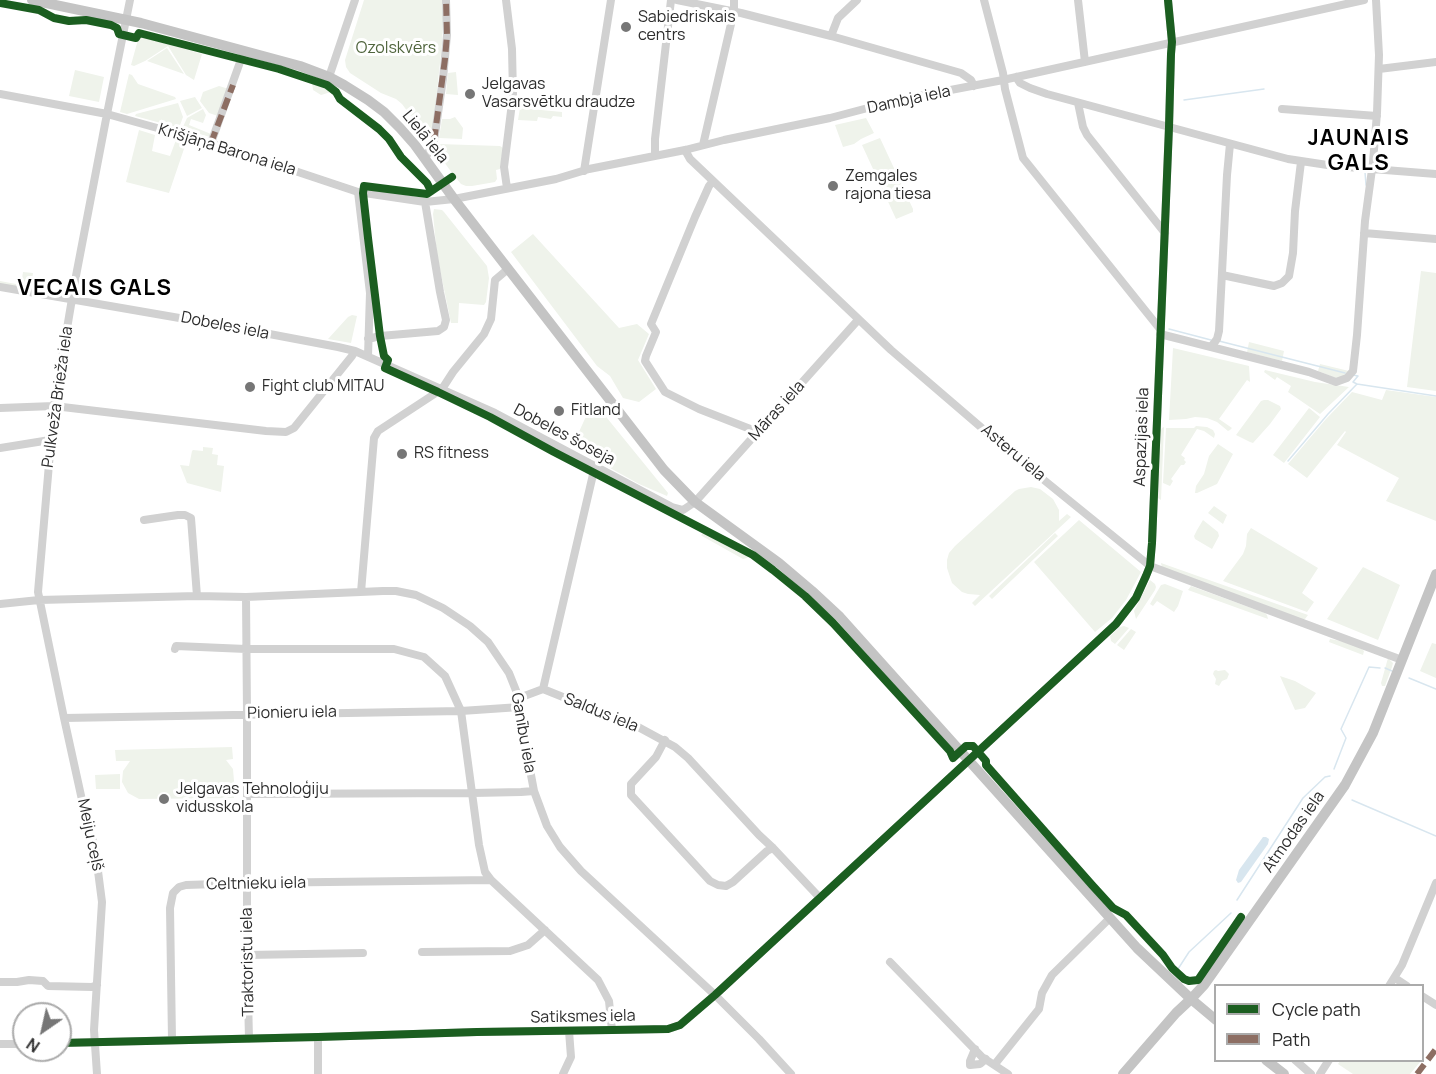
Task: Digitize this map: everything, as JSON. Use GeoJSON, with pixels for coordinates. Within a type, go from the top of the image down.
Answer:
{"type":"FeatureCollection","features":[{"type":"Feature","properties":{"kind":"main road","name":"Lielā iela"},"geometry":{"type":"LineString","coordinates":[[32,0],[126,20],[300,66],[356,91],[376,106],[400,128],[426,159],[454,199],[648,451],[695,501]]}},
{"type":"Feature","properties":{"kind":"main road"},"geometry":{"type":"LineString","coordinates":[[695,501],[778,562],[826,604],[1137,948],[1214,1019]]}},
{"type":"Feature","properties":{"kind":"main road","name":"Atmodas iela"},"geometry":{"type":"LineString","coordinates":[[1123,1074],[1176,1012],[1208,981],[1345,785],[1373,733],[1436,574]]}},
{"type":"Feature","properties":{"kind":"main road"},"geometry":{"type":"LineString","coordinates":[[1269,1062],[1284,1074]]}},
{"type":"Feature","properties":{"kind":"street","name":"Pulkveža Brieža iela"},"geometry":{"type":"LineString","coordinates":[[39,600],[54,405],[72,299],[130,0]]}},
{"type":"Feature","properties":{"kind":"street"},"geometry":{"type":"LineString","coordinates":[[329,77],[355,0]]}},
{"type":"Feature","properties":{"kind":"street"},"geometry":{"type":"LineString","coordinates":[[426,159],[434,141],[445,65],[446,0]]}},
{"type":"Feature","properties":{"kind":"street"},"geometry":{"type":"LineString","coordinates":[[506,0],[512,49],[513,95],[504,167],[507,188]]}},
{"type":"Feature","properties":{"kind":"street"},"geometry":{"type":"LineString","coordinates":[[584,171],[611,0]]}},
{"type":"Feature","properties":{"kind":"street"},"geometry":{"type":"LineString","coordinates":[[655,155],[671,0]]}},
{"type":"Feature","properties":{"kind":"street"},"geometry":{"type":"LineString","coordinates":[[677,0],[734,11],[961,73],[971,80],[974,86]]}},
{"type":"Feature","properties":{"kind":"street"},"geometry":{"type":"LineString","coordinates":[[704,145],[734,11],[734,0]]}},
{"type":"Feature","properties":{"kind":"street"},"geometry":{"type":"LineString","coordinates":[[831,36],[838,18],[857,0]]}},
{"type":"Feature","properties":{"kind":"street"},"geometry":{"type":"LineString","coordinates":[[984,0],[1023,158],[1160,331],[1309,372],[1336,382],[1347,378],[1353,371],[1354,363],[1364,233],[1377,116],[1379,69],[1376,0]]}},
{"type":"Feature","properties":{"kind":"street"},"geometry":{"type":"LineString","coordinates":[[1078,0],[1085,62]]}},
{"type":"Feature","properties":{"kind":"street","name":"Aspazijas iela"},"geometry":{"type":"LineString","coordinates":[[969,761],[1116,624],[1136,598],[1150,566],[1172,42],[1168,0]]}},
{"type":"Feature","properties":{"kind":"street","name":"Dambja iela"},"geometry":{"type":"LineString","coordinates":[[454,199],[556,179],[655,155],[830,118],[898,100],[1003,80],[1363,0]]}},
{"type":"Feature","properties":{"kind":"street"},"geometry":{"type":"LineString","coordinates":[[211,143],[244,51]]}},
{"type":"Feature","properties":{"kind":"street"},"geometry":{"type":"LineString","coordinates":[[1379,69],[1436,62]]}},
{"type":"Feature","properties":{"kind":"street"},"geometry":{"type":"LineString","coordinates":[[1016,77],[1020,83],[1030,88],[1078,103],[1300,162],[1436,174]]}},
{"type":"Feature","properties":{"kind":"street","name":"Krišjāņa Barona iela"},"geometry":{"type":"LineString","coordinates":[[0,94],[107,114],[211,143],[358,192],[425,202],[454,199]]}},
{"type":"Feature","properties":{"kind":"street"},"geometry":{"type":"LineString","coordinates":[[1078,103],[1087,135],[1165,233]]}},
{"type":"Feature","properties":{"kind":"street"},"geometry":{"type":"LineString","coordinates":[[1282,109],[1377,116]]}},
{"type":"Feature","properties":{"kind":"street"},"geometry":{"type":"LineString","coordinates":[[415,146],[432,143]]}},
{"type":"Feature","properties":{"kind":"street"},"geometry":{"type":"LineString","coordinates":[[1211,346],[1217,339],[1219,331],[1230,144]]}},
{"type":"Feature","properties":{"kind":"street","name":"Asteru iela"},"geometry":{"type":"LineString","coordinates":[[686,150],[690,159],[712,181],[898,356],[1018,459],[1150,566],[1402,660]]}},
{"type":"Feature","properties":{"kind":"street"},"geometry":{"type":"LineString","coordinates":[[1222,275],[1274,286],[1282,283],[1289,276],[1293,254],[1300,162]]}},
{"type":"Feature","properties":{"kind":"street"},"geometry":{"type":"LineString","coordinates":[[712,181],[651,324],[656,332],[645,362],[665,392],[699,409],[758,432]]}},
{"type":"Feature","properties":{"kind":"street"},"geometry":{"type":"LineString","coordinates":[[358,192],[370,293],[368,356]]}},
{"type":"Feature","properties":{"kind":"street"},"geometry":{"type":"LineString","coordinates":[[368,339],[438,331],[444,327],[446,320],[425,202]]}},
{"type":"Feature","properties":{"kind":"street"},"geometry":{"type":"LineString","coordinates":[[1364,233],[1436,239]]}},
{"type":"Feature","properties":{"kind":"street"},"geometry":{"type":"LineString","coordinates":[[361,592],[374,438],[378,431],[442,389],[484,334],[491,319],[495,280],[508,269]]}},
{"type":"Feature","properties":{"kind":"street","name":"Dobeles iela"},"geometry":{"type":"LineString","coordinates":[[0,287],[338,347],[368,356],[442,389]]}},
{"type":"Feature","properties":{"kind":"street","name":"Māras iela"},"geometry":{"type":"LineString","coordinates":[[695,501],[858,320]]}},
{"type":"Feature","properties":{"kind":"street"},"geometry":{"type":"LineString","coordinates":[[0,408],[54,405],[286,432],[294,428],[355,351]]}},
{"type":"Feature","properties":{"kind":"street","name":"Dobeles šoseja"},"geometry":{"type":"LineString","coordinates":[[442,389],[495,413],[672,507],[682,510],[695,501]]}},
{"type":"Feature","properties":{"kind":"street"},"geometry":{"type":"LineString","coordinates":[[0,448],[50,440]]}},
{"type":"Feature","properties":{"kind":"street","name":"Saldus iela"},"geometry":{"type":"LineString","coordinates":[[595,466],[543,689],[665,740],[675,747],[820,898]]}},
{"type":"Feature","properties":{"kind":"street"},"geometry":{"type":"LineString","coordinates":[[144,520],[178,515],[191,518],[197,596]]}},
{"type":"Feature","properties":{"kind":"street","name":"Ganību iela"},"geometry":{"type":"LineString","coordinates":[[0,604],[39,600],[246,597],[396,591],[416,595],[461,620],[488,642],[509,673],[519,702],[534,790],[547,826],[568,857],[715,995],[791,1074]]}},
{"type":"Feature","properties":{"kind":"street","name":"Traktoristu iela"},"geometry":{"type":"LineString","coordinates":[[246,597],[249,1039]]}},
{"type":"Feature","properties":{"kind":"street","name":"Meiju ceļš"},"geometry":{"type":"LineString","coordinates":[[39,600],[94,848],[102,902],[95,1043],[97,1074]]}},
{"type":"Feature","properties":{"kind":"street"},"geometry":{"type":"LineString","coordinates":[[175,649],[177,646],[246,649],[394,649],[424,657],[445,676],[461,711],[484,872],[598,980],[609,1001],[612,1030]]}},
{"type":"Feature","properties":{"kind":"street","name":"Pionieru iela"},"geometry":{"type":"LineString","coordinates":[[64,718],[461,711],[519,702],[543,689]]}},
{"type":"Feature","properties":{"kind":"street"},"geometry":{"type":"LineString","coordinates":[[665,740],[657,757],[631,784],[631,795],[710,881],[726,886],[773,848]]}},
{"type":"Feature","properties":{"kind":"street","name":"Satiksmes iela"},"geometry":{"type":"LineString","coordinates":[[72,1043],[673,1028],[686,1022],[969,761]]}},
{"type":"Feature","properties":{"kind":"street"},"geometry":{"type":"LineString","coordinates":[[247,794],[473,793],[534,790]]}},
{"type":"Feature","properties":{"kind":"street","name":"Celtnieku iela"},"geometry":{"type":"LineString","coordinates":[[172,1040],[170,908],[173,893],[179,887],[247,883],[491,880]]}},
{"type":"Feature","properties":{"kind":"street"},"geometry":{"type":"LineString","coordinates":[[1390,984],[1402,965],[1436,883]]}},
{"type":"Feature","properties":{"kind":"street"},"geometry":{"type":"LineString","coordinates":[[995,1064],[1039,1009],[1042,993],[1052,975],[1110,918]]}},
{"type":"Feature","properties":{"kind":"street"},"geometry":{"type":"LineString","coordinates":[[422,952],[510,951],[528,945],[545,930]]}},
{"type":"Feature","properties":{"kind":"street"},"geometry":{"type":"LineString","coordinates":[[247,955],[363,953]]}},
{"type":"Feature","properties":{"kind":"street"},"geometry":{"type":"LineString","coordinates":[[890,962],[975,1049],[1008,1074]]}},
{"type":"Feature","properties":{"kind":"street"},"geometry":{"type":"LineString","coordinates":[[1395,978],[1404,984]]}},
{"type":"Feature","properties":{"kind":"street"},"geometry":{"type":"LineString","coordinates":[[0,982],[29,980],[43,981],[48,986],[97,986]]}},
{"type":"Feature","properties":{"kind":"street"},"geometry":{"type":"LineString","coordinates":[[563,1074],[571,1057],[569,1031]]}},
{"type":"Feature","properties":{"kind":"street"},"geometry":{"type":"LineString","coordinates":[[318,1037],[318,1074]]}},
{"type":"Feature","properties":{"kind":"street"},"geometry":{"type":"LineString","coordinates":[[975,1049],[970,1065],[980,1064],[986,1059]]}},
{"type":"Feature","properties":{"kind":"street"},"geometry":{"type":"LineString","coordinates":[[1297,1062],[1311,1074]]}},
{"type":"Feature","properties":{"kind":"green space","name":"Ozolskvērs"},"geometry":{"type":"Polygon","coordinates":[[[364,0],[444,0],[433,130],[427,138],[402,104],[350,73],[346,67],[345,60],[364,0]]]}},
{"type":"Feature","properties":{"kind":"green space"},"geometry":{"type":"Polygon","coordinates":[[[139,36],[202,54],[194,80],[186,75],[168,46],[145,61],[131,65],[139,36]]]}},
{"type":"Feature","properties":{"kind":"green space"},"geometry":{"type":"Polygon","coordinates":[[[167,48],[184,74],[147,61],[167,48]]]}},
{"type":"Feature","properties":{"kind":"green space"},"geometry":{"type":"Polygon","coordinates":[[[75,70],[104,77],[99,102],[69,96],[75,70]]]}},
{"type":"Feature","properties":{"kind":"green space"},"geometry":{"type":"Polygon","coordinates":[[[456,72],[458,95],[446,94],[448,73],[456,72]]]}},
{"type":"Feature","properties":{"kind":"green space"},"geometry":{"type":"Polygon","coordinates":[[[129,74],[138,84],[176,99],[127,114],[120,112],[129,74]]]}},
{"type":"Feature","properties":{"kind":"green space"},"geometry":{"type":"Polygon","coordinates":[[[312,82],[332,91],[321,95],[313,90],[312,82]]]}},
{"type":"Feature","properties":{"kind":"green space"},"geometry":{"type":"Polygon","coordinates":[[[219,86],[229,89],[218,116],[209,113],[200,101],[203,92],[219,86]]]}},
{"type":"Feature","properties":{"kind":"green space"},"geometry":{"type":"Polygon","coordinates":[[[195,97],[202,108],[187,116],[180,101],[195,97]]]}},
{"type":"Feature","properties":{"kind":"green space"},"geometry":{"type":"Polygon","coordinates":[[[178,103],[183,117],[179,128],[135,116],[136,114],[178,103]]]}},
{"type":"Feature","properties":{"kind":"green space"},"geometry":{"type":"Polygon","coordinates":[[[520,108],[562,112],[562,117],[553,116],[551,119],[538,117],[537,121],[518,120],[520,108]]]}},
{"type":"Feature","properties":{"kind":"green space"},"geometry":{"type":"Polygon","coordinates":[[[203,109],[206,115],[203,123],[191,119],[189,125],[211,134],[210,137],[182,129],[187,118],[203,109]]]}},
{"type":"Feature","properties":{"kind":"green space"},"geometry":{"type":"Polygon","coordinates":[[[455,117],[463,128],[462,139],[439,138],[442,119],[455,117]]]}},
{"type":"Feature","properties":{"kind":"green space"},"geometry":{"type":"Polygon","coordinates":[[[866,118],[874,133],[843,147],[835,125],[866,118]]]}},
{"type":"Feature","properties":{"kind":"green space"},"geometry":{"type":"Polygon","coordinates":[[[139,130],[155,135],[152,151],[170,156],[176,140],[186,143],[169,193],[126,182],[139,130]]]}},
{"type":"Feature","properties":{"kind":"green space"},"geometry":{"type":"Polygon","coordinates":[[[880,138],[913,209],[913,212],[896,219],[862,145],[880,138]]]}},
{"type":"Feature","properties":{"kind":"green space"},"geometry":{"type":"Polygon","coordinates":[[[438,144],[500,146],[503,148],[500,169],[496,170],[497,179],[495,182],[472,186],[461,184],[434,148],[438,144]]]}},
{"type":"Feature","properties":{"kind":"green space"},"geometry":{"type":"Polygon","coordinates":[[[434,209],[444,212],[487,266],[489,278],[486,302],[484,305],[459,303],[458,323],[451,323],[437,255],[434,209]]]}},
{"type":"Feature","properties":{"kind":"green space"},"geometry":{"type":"Polygon","coordinates":[[[533,234],[619,328],[637,324],[649,334],[638,360],[656,389],[639,402],[623,398],[610,376],[597,366],[511,252],[533,234]]]}},
{"type":"Feature","properties":{"kind":"green space"},"geometry":{"type":"Polygon","coordinates":[[[1421,271],[1436,273],[1436,391],[1407,387],[1421,271]]]}},
{"type":"Feature","properties":{"kind":"green space"},"geometry":{"type":"Polygon","coordinates":[[[23,272],[33,273],[29,289],[0,284],[0,281],[21,285],[23,272]]]}},
{"type":"Feature","properties":{"kind":"green space"},"geometry":{"type":"Polygon","coordinates":[[[357,316],[351,343],[328,339],[348,317],[357,316]]]}},
{"type":"Feature","properties":{"kind":"green space"},"geometry":{"type":"Polygon","coordinates":[[[1249,342],[1284,351],[1282,361],[1247,352],[1249,342]]]}},
{"type":"Feature","properties":{"kind":"green space"},"geometry":{"type":"Polygon","coordinates":[[[1173,348],[1249,366],[1250,382],[1247,380],[1219,419],[1232,428],[1230,430],[1228,431],[1217,422],[1207,418],[1169,420],[1173,348]]]}},
{"type":"Feature","properties":{"kind":"green space"},"geometry":{"type":"Polygon","coordinates":[[[1320,364],[1349,371],[1338,379],[1318,371],[1320,364]]]}},
{"type":"Feature","properties":{"kind":"green space"},"geometry":{"type":"Polygon","coordinates":[[[1265,370],[1315,382],[1349,387],[1320,414],[1288,392],[1291,386],[1277,377],[1275,380],[1264,372],[1265,370]]]}},
{"type":"Feature","properties":{"kind":"green space"},"geometry":{"type":"Polygon","coordinates":[[[1386,390],[1436,397],[1436,521],[1386,501],[1399,478],[1337,445],[1345,431],[1307,478],[1288,464],[1352,392],[1382,400],[1386,390]]]}},
{"type":"Feature","properties":{"kind":"green space"},"geometry":{"type":"Polygon","coordinates":[[[1261,401],[1280,406],[1281,409],[1270,424],[1253,443],[1236,435],[1261,401]]]}},
{"type":"Feature","properties":{"kind":"green space"},"geometry":{"type":"Polygon","coordinates":[[[594,402],[668,493],[667,496],[639,484],[582,451],[578,434],[589,406],[594,402]]]}},
{"type":"Feature","properties":{"kind":"green space"},"geometry":{"type":"Polygon","coordinates":[[[1309,408],[1320,417],[1284,463],[1273,455],[1309,408]]]}},
{"type":"Feature","properties":{"kind":"green space"},"geometry":{"type":"Polygon","coordinates":[[[1196,426],[1213,430],[1214,438],[1197,429],[1181,455],[1186,462],[1171,479],[1173,481],[1170,486],[1163,483],[1166,428],[1194,428],[1196,426]]]}},
{"type":"Feature","properties":{"kind":"green space"},"geometry":{"type":"Polygon","coordinates":[[[1164,427],[1161,500],[1158,498],[1161,430],[1164,427]]]}},
{"type":"Feature","properties":{"kind":"green space"},"geometry":{"type":"Polygon","coordinates":[[[1218,444],[1233,454],[1217,484],[1195,493],[1209,456],[1218,444]]]}},
{"type":"Feature","properties":{"kind":"green space"},"geometry":{"type":"Polygon","coordinates":[[[203,447],[213,448],[212,454],[218,455],[217,465],[224,466],[221,492],[187,483],[180,465],[189,466],[192,451],[203,451],[203,447]]]}},
{"type":"Feature","properties":{"kind":"green space"},"geometry":{"type":"Polygon","coordinates":[[[1031,487],[1040,489],[1053,499],[1059,510],[1059,521],[1067,514],[1071,517],[975,606],[972,603],[980,595],[962,592],[952,583],[947,568],[949,553],[1015,491],[1031,487]]]}},
{"type":"Feature","properties":{"kind":"green space"},"geometry":{"type":"Polygon","coordinates":[[[1214,506],[1227,515],[1223,524],[1208,513],[1214,506]]]}},
{"type":"Feature","properties":{"kind":"green space"},"geometry":{"type":"Polygon","coordinates":[[[1079,520],[1141,572],[1126,600],[1112,618],[1095,632],[1034,562],[1079,520]]]}},
{"type":"Feature","properties":{"kind":"green space"},"geometry":{"type":"Polygon","coordinates":[[[1203,520],[1218,532],[1219,536],[1212,549],[1195,539],[1194,536],[1203,520]]]}},
{"type":"Feature","properties":{"kind":"green space"},"geometry":{"type":"Polygon","coordinates":[[[1251,528],[1318,568],[1302,593],[1314,602],[1307,612],[1223,581],[1243,554],[1247,534],[1251,528]]]}},
{"type":"Feature","properties":{"kind":"green space"},"geometry":{"type":"Polygon","coordinates":[[[705,532],[749,555],[743,559],[701,535],[705,532]]]}},
{"type":"Feature","properties":{"kind":"green space"},"geometry":{"type":"Polygon","coordinates":[[[1055,533],[1058,536],[992,599],[989,596],[1055,533]]]}},
{"type":"Feature","properties":{"kind":"green space"},"geometry":{"type":"Polygon","coordinates":[[[1161,563],[1308,615],[1301,620],[1162,568],[1161,563]]]}},
{"type":"Feature","properties":{"kind":"green space"},"geometry":{"type":"Polygon","coordinates":[[[1363,567],[1400,585],[1378,640],[1327,619],[1363,567]]]}},
{"type":"Feature","properties":{"kind":"green space"},"geometry":{"type":"Polygon","coordinates":[[[1150,580],[1155,584],[1155,590],[1136,619],[1134,611],[1150,580]]]}},
{"type":"Feature","properties":{"kind":"green space"},"geometry":{"type":"Polygon","coordinates":[[[1165,584],[1183,591],[1174,612],[1157,601],[1153,606],[1150,604],[1161,585],[1165,584]]]}},
{"type":"Feature","properties":{"kind":"green space"},"geometry":{"type":"Polygon","coordinates":[[[1191,586],[1265,613],[1268,619],[1188,590],[1191,586]]]}},
{"type":"Feature","properties":{"kind":"green space"},"geometry":{"type":"Polygon","coordinates":[[[1124,626],[1129,628],[1115,644],[1111,641],[1110,636],[1124,626]]]}},
{"type":"Feature","properties":{"kind":"green space"},"geometry":{"type":"Polygon","coordinates":[[[1131,629],[1136,632],[1124,650],[1117,645],[1131,629]]]}},
{"type":"Feature","properties":{"kind":"green space"},"geometry":{"type":"Polygon","coordinates":[[[1330,639],[1346,642],[1362,649],[1363,655],[1329,642],[1330,639]]]}},
{"type":"Feature","properties":{"kind":"green space"},"geometry":{"type":"Polygon","coordinates":[[[1432,643],[1436,644],[1436,678],[1420,671],[1432,643]]]}},
{"type":"Feature","properties":{"kind":"green space"},"geometry":{"type":"Polygon","coordinates":[[[1388,658],[1393,663],[1385,686],[1382,686],[1381,683],[1388,658]]]}},
{"type":"Feature","properties":{"kind":"green space"},"geometry":{"type":"Polygon","coordinates":[[[1216,670],[1225,670],[1229,674],[1219,686],[1215,684],[1216,679],[1213,674],[1216,670]]]}},
{"type":"Feature","properties":{"kind":"green space"},"geometry":{"type":"Polygon","coordinates":[[[1280,676],[1295,681],[1316,693],[1305,708],[1295,710],[1280,676]]]}},
{"type":"Feature","properties":{"kind":"green space"},"geometry":{"type":"Polygon","coordinates":[[[232,747],[233,759],[226,760],[233,769],[234,781],[226,794],[234,794],[234,798],[139,799],[128,793],[122,782],[123,771],[130,761],[116,761],[115,750],[232,747]]]}},
{"type":"Feature","properties":{"kind":"green space"},"geometry":{"type":"Polygon","coordinates":[[[120,774],[120,789],[96,789],[95,775],[120,774]]]}},
{"type":"Feature","properties":{"kind":"green space"},"geometry":{"type":"Polygon","coordinates":[[[1339,1062],[1420,1062],[1410,1074],[1353,1074],[1338,1064],[1339,1062]]]}},
{"type":"Feature","properties":{"kind":"shaded area"},"geometry":{"type":"Polygon","coordinates":[[[1263,837],[1269,839],[1268,844],[1238,883],[1236,880],[1239,870],[1263,837]]]}},
{"type":"Feature","properties":{"kind":"waterway"},"geometry":{"type":"LineString","coordinates":[[1184,100],[1264,89]]}},
{"type":"Feature","properties":{"kind":"waterway"},"geometry":{"type":"LineString","coordinates":[[1365,172],[1366,185]]}},
{"type":"Feature","properties":{"kind":"waterway"},"geometry":{"type":"LineString","coordinates":[[1169,329],[1211,340]]}},
{"type":"Feature","properties":{"kind":"waterway"},"geometry":{"type":"LineString","coordinates":[[1219,341],[1345,373]]}},
{"type":"Feature","properties":{"kind":"waterway"},"geometry":{"type":"LineString","coordinates":[[1353,375],[1358,376],[1353,382],[1357,384]]}},
{"type":"Feature","properties":{"kind":"waterway"},"geometry":{"type":"LineString","coordinates":[[1288,461],[1357,384],[1436,396]]}},
{"type":"Feature","properties":{"kind":"waterway"},"geometry":{"type":"LineString","coordinates":[[1334,769],[1346,738],[1341,729],[1369,667],[1380,668]]}},
{"type":"Feature","properties":{"kind":"waterway"},"geometry":{"type":"LineString","coordinates":[[1385,668],[1392,671]]}},
{"type":"Feature","properties":{"kind":"waterway"},"geometry":{"type":"LineString","coordinates":[[1409,678],[1436,689]]}},
{"type":"Feature","properties":{"kind":"waterway"},"geometry":{"type":"LineString","coordinates":[[1237,900],[1303,798],[1325,777],[1330,776]]}},
{"type":"Feature","properties":{"kind":"waterway"},"geometry":{"type":"LineString","coordinates":[[1352,800],[1436,836]]}},
{"type":"Feature","properties":{"kind":"waterway"},"geometry":{"type":"LineString","coordinates":[[1178,969],[1189,952],[1231,913]]}},
{"type":"Feature","properties":{"kind":"marked path"},"geometry":{"type":"LineString","coordinates":[[434,141],[445,59],[446,0]]}},
{"type":"Feature","properties":{"kind":"marked path"},"geometry":{"type":"LineString","coordinates":[[211,143],[233,85]]}},
{"type":"Feature","properties":{"kind":"marked path"},"geometry":{"type":"LineString","coordinates":[[1417,1074],[1436,1049]]}},
{"type":"Feature","properties":{"kind":"cycle path"},"geometry":{"type":"LineString","coordinates":[[72,1043],[668,1029],[680,1025],[1116,624],[1136,598],[1146,576],[1150,566],[1152,543],[1172,42],[1168,0]]}},
{"type":"Feature","properties":{"kind":"cycle path"},"geometry":{"type":"LineString","coordinates":[[0,3],[39,10],[54,18],[69,21],[86,20],[111,25],[117,28],[119,34],[136,38],[139,33],[279,69],[327,85],[336,92],[340,99],[389,139],[401,157],[427,183],[431,191]]}},
{"type":"Feature","properties":{"kind":"cycle path"},"geometry":{"type":"LineString","coordinates":[[452,177],[427,194],[364,186],[380,336],[384,356],[388,360],[385,368],[490,417],[753,555],[773,570],[833,623],[950,751],[953,758],[966,746],[973,746],[986,761],[986,765],[1092,885],[1113,908],[1126,915],[1184,979],[1198,980],[1241,917]]}},
{"type":"Feature","properties":{"kind":"place","name":"Sabiedriskais centrs"},"geometry":{"type":"Point","coordinates":[626,27]}},
{"type":"Feature","properties":{"kind":"place","name":"Jelgavas Vasarsvētku draudze"},"geometry":{"type":"Point","coordinates":[470,94]}},
{"type":"Feature","properties":{"kind":"place","name":"Zemgales rajona tiesa"},"geometry":{"type":"Point","coordinates":[833,186]}},
{"type":"Feature","properties":{"kind":"place","name":"Fight club MITAU"},"geometry":{"type":"Point","coordinates":[250,387]}},
{"type":"Feature","properties":{"kind":"place","name":"Fitland"},"geometry":{"type":"Point","coordinates":[559,411]}},
{"type":"Feature","properties":{"kind":"place","name":"RS fitness"},"geometry":{"type":"Point","coordinates":[402,454]}},
{"type":"Feature","properties":{"kind":"place","name":"Jelgavas Tehnoloģiju vidusskola"},"geometry":{"type":"Point","coordinates":[164,799]}},
{"type":"Feature","properties":{"kind":"district","name":"JAUNAIS GALS"},"geometry":{"type":"Point","coordinates":[1359,152]}},
{"type":"Feature","properties":{"kind":"district","name":"VECAIS GALS"},"geometry":{"type":"Point","coordinates":[95,289]}}]}
